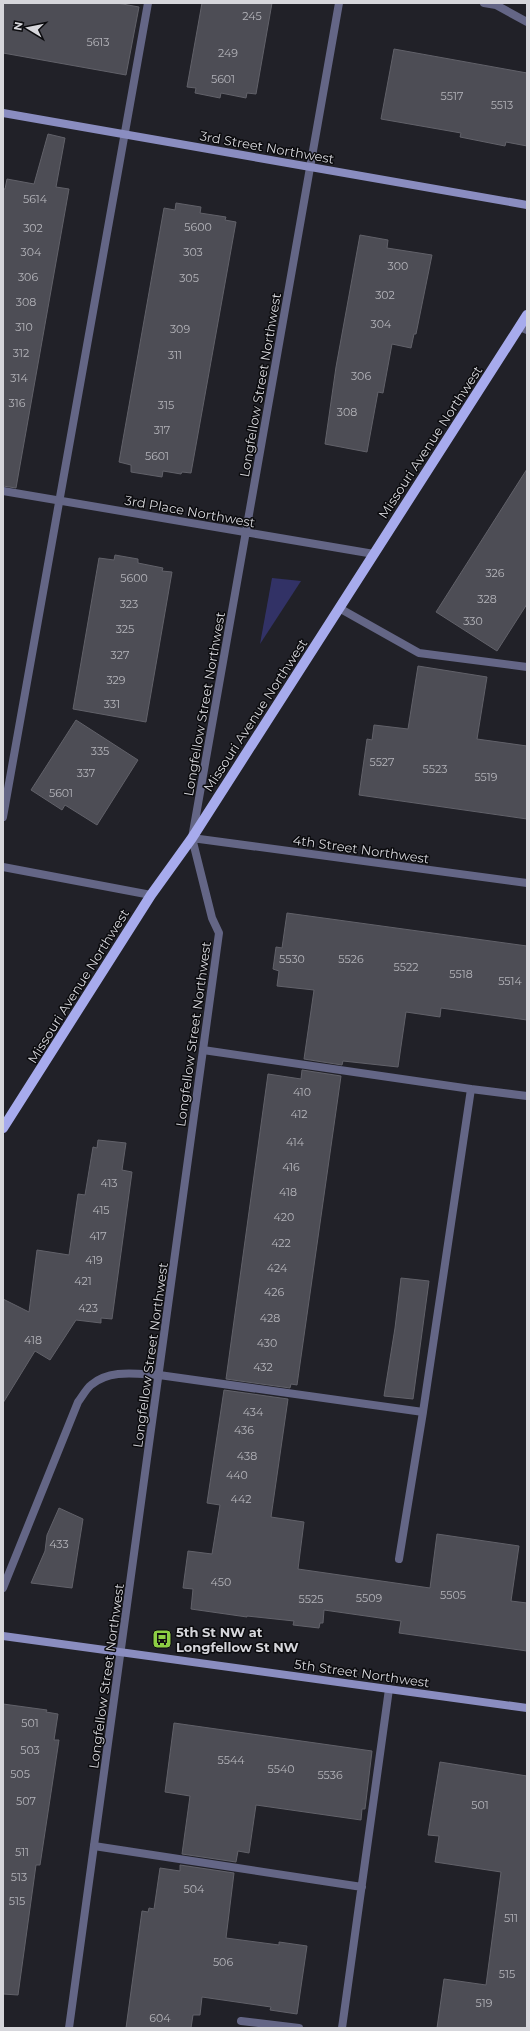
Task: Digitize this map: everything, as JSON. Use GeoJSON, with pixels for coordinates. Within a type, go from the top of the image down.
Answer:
{"type":"FeatureCollection","features":[{"type":"Feature","properties":{"kind":"main road","name":"Missouri Avenue Northwest"},"geometry":{"type":"LineString","coordinates":[[3,1128],[151,895],[192,838],[374,554],[523,329],[527,315]]}},
{"type":"Feature","properties":{"kind":"street"},"geometry":{"type":"LineString","coordinates":[[3,818],[148,3]]}},
{"type":"Feature","properties":{"kind":"street","name":"Longfellow Street Northwest"},"geometry":{"type":"LineString","coordinates":[[70,2028],[219,933],[212,918],[192,838],[339,3]]}},
{"type":"Feature","properties":{"kind":"street"},"geometry":{"type":"LineString","coordinates":[[484,3],[496,4],[527,22]]}},
{"type":"Feature","properties":{"kind":"street","name":"3rd Street Northwest"},"geometry":{"type":"LineString","coordinates":[[3,113],[527,205]]}},
{"type":"Feature","properties":{"kind":"street","name":"3rd Place Northwest"},"geometry":{"type":"LineString","coordinates":[[3,491],[374,554]]}},
{"type":"Feature","properties":{"kind":"street"},"geometry":{"type":"LineString","coordinates":[[339,608],[419,653],[527,667]]}},
{"type":"Feature","properties":{"kind":"street","name":"4th Street Northwest"},"geometry":{"type":"LineString","coordinates":[[192,838],[527,883]]}},
{"type":"Feature","properties":{"kind":"street"},"geometry":{"type":"LineString","coordinates":[[3,867],[151,895]]}},
{"type":"Feature","properties":{"kind":"street"},"geometry":{"type":"LineString","coordinates":[[203,1050],[527,1096]]}},
{"type":"Feature","properties":{"kind":"street"},"geometry":{"type":"LineString","coordinates":[[399,1559],[423,1412],[471,1089]]}},
{"type":"Feature","properties":{"kind":"street"},"geometry":{"type":"LineString","coordinates":[[3,1588],[78,1402],[90,1385],[105,1376],[118,1374],[159,1375],[423,1412]]}},
{"type":"Feature","properties":{"kind":"street","name":"5th Street Northwest"},"geometry":{"type":"LineString","coordinates":[[3,1636],[527,1708]]}},
{"type":"Feature","properties":{"kind":"street"},"geometry":{"type":"LineString","coordinates":[[342,2028],[389,1689]]}},
{"type":"Feature","properties":{"kind":"street"},"geometry":{"type":"LineString","coordinates":[[94,1846],[362,1887]]}},
{"type":"Feature","properties":{"kind":"street"},"geometry":{"type":"LineString","coordinates":[[241,2021],[299,2028]]}},
{"type":"Feature","properties":{"kind":"shaded area"},"geometry":{"type":"Polygon","coordinates":[[[272,578],[301,581],[260,644],[272,578]]]}},
{"type":"Feature","properties":{"kind":"building"},"geometry":{"type":"Polygon","coordinates":[[[3,3],[117,3],[139,7],[126,75],[3,53],[3,3]]]}},
{"type":"Feature","properties":{"kind":"building"},"geometry":{"type":"Polygon","coordinates":[[[202,3],[272,3],[256,94],[247,93],[246,98],[221,93],[220,98],[195,93],[196,88],[187,87],[202,3]]]}},
{"type":"Feature","properties":{"kind":"building"},"geometry":{"type":"Polygon","coordinates":[[[394,49],[527,73],[527,146],[506,142],[505,146],[460,137],[461,133],[381,119],[394,49]]]}},
{"type":"Feature","properties":{"kind":"building"},"geometry":{"type":"Polygon","coordinates":[[[48,134],[65,138],[56,187],[69,189],[16,488],[3,486],[3,189],[5,189],[7,179],[34,184],[48,134]]]}},
{"type":"Feature","properties":{"kind":"building"},"geometry":{"type":"Polygon","coordinates":[[[176,203],[201,207],[200,213],[226,217],[225,220],[236,222],[191,473],[182,472],[181,474],[163,471],[162,477],[131,472],[131,465],[119,462],[164,208],[175,210],[176,203]]]}},
{"type":"Feature","properties":{"kind":"building"},"geometry":{"type":"Polygon","coordinates":[[[360,235],[388,240],[387,248],[432,255],[416,334],[414,334],[411,348],[392,344],[383,393],[378,392],[367,452],[325,444],[336,367],[360,235]]]}},
{"type":"Feature","properties":{"kind":"building"},"geometry":{"type":"Polygon","coordinates":[[[527,469],[527,604],[497,651],[436,612],[527,469]]]}},
{"type":"Feature","properties":{"kind":"building"},"geometry":{"type":"Polygon","coordinates":[[[115,555],[138,559],[138,563],[163,568],[162,571],[172,572],[146,722],[73,709],[99,558],[114,560],[115,555]]]}},
{"type":"Feature","properties":{"kind":"building"},"geometry":{"type":"Polygon","coordinates":[[[418,666],[487,677],[477,739],[527,746],[527,819],[359,795],[367,739],[372,740],[374,725],[408,729],[418,666]]]}},
{"type":"Feature","properties":{"kind":"building"},"geometry":{"type":"Polygon","coordinates":[[[76,720],[138,760],[97,825],[65,805],[62,810],[31,790],[76,720]]]}},
{"type":"Feature","properties":{"kind":"building"},"geometry":{"type":"Polygon","coordinates":[[[287,913],[527,946],[527,1020],[441,1008],[440,1017],[406,1012],[398,1067],[343,1061],[342,1065],[304,1059],[314,990],[277,986],[279,971],[273,969],[276,947],[282,948],[287,913]]]}},
{"type":"Feature","properties":{"kind":"building"},"geometry":{"type":"Polygon","coordinates":[[[302,1070],[341,1076],[297,1385],[291,1384],[290,1388],[226,1379],[268,1074],[301,1079],[302,1070]]]}},
{"type":"Feature","properties":{"kind":"building"},"geometry":{"type":"Polygon","coordinates":[[[98,1140],[126,1143],[122,1170],[132,1172],[112,1319],[101,1318],[101,1323],[76,1320],[50,1360],[35,1351],[3,1403],[3,1299],[29,1312],[37,1250],[69,1255],[78,1194],[85,1195],[93,1147],[97,1148],[98,1140]]]}},
{"type":"Feature","properties":{"kind":"building"},"geometry":{"type":"Polygon","coordinates":[[[401,1278],[429,1281],[413,1399],[384,1396],[401,1278]]]}},
{"type":"Feature","properties":{"kind":"building"},"geometry":{"type":"Polygon","coordinates":[[[224,1390],[288,1399],[271,1517],[304,1522],[298,1569],[430,1588],[437,1534],[519,1546],[511,1601],[527,1603],[527,1651],[399,1633],[401,1621],[324,1610],[323,1623],[320,1623],[319,1628],[293,1625],[294,1621],[247,1617],[191,1609],[193,1589],[183,1588],[188,1551],[212,1554],[220,1505],[207,1503],[224,1390]]]}},
{"type":"Feature","properties":{"kind":"building"},"geometry":{"type":"Polygon","coordinates":[[[59,1508],[83,1519],[72,1588],[31,1583],[45,1551],[47,1535],[59,1508]]]}},
{"type":"Feature","properties":{"kind":"building"},"geometry":{"type":"Polygon","coordinates":[[[3,1704],[47,1710],[46,1712],[58,1714],[54,1740],[59,1740],[40,1865],[36,1865],[18,1995],[3,1994],[3,1704]]]}},
{"type":"Feature","properties":{"kind":"building"},"geometry":{"type":"Polygon","coordinates":[[[174,1723],[372,1751],[365,1809],[362,1809],[361,1820],[256,1805],[249,1853],[238,1851],[236,1862],[182,1854],[190,1796],[165,1792],[174,1723]]]}},
{"type":"Feature","properties":{"kind":"building"},"geometry":{"type":"Polygon","coordinates":[[[440,1762],[527,1776],[527,2028],[437,2028],[444,1979],[486,1985],[501,1872],[435,1862],[439,1836],[428,1835],[440,1762]]]}},
{"type":"Feature","properties":{"kind":"building"},"geometry":{"type":"Polygon","coordinates":[[[180,1865],[234,1873],[226,1938],[279,1945],[279,1942],[307,1946],[297,2014],[270,2010],[271,2007],[202,1997],[200,2015],[193,2015],[191,2028],[126,2028],[142,1911],[148,1912],[149,1908],[154,1909],[160,1868],[180,1871],[180,1865]]]}},
{"type":"Feature","properties":{"kind":"place","name":"5th St NW at Longfellow St NW"},"geometry":{"type":"Point","coordinates":[162,1639]}}]}
